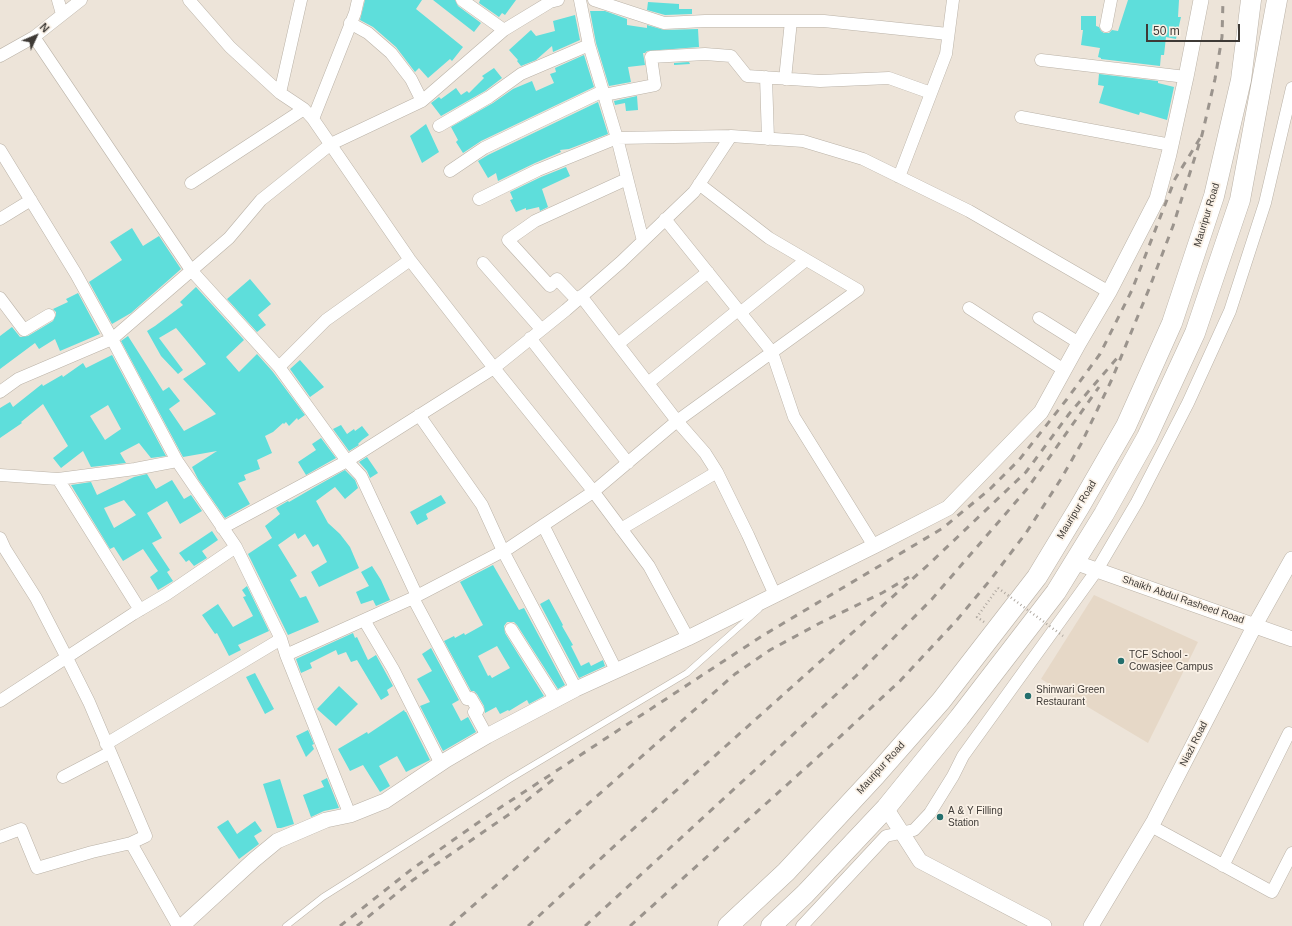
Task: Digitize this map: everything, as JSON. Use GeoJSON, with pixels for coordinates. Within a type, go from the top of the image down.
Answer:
{"type":"FeatureCollection","features":[{"type":"Feature","properties":{"kind":"highway","name":"Mauripur Road"},"geometry":{"type":"LineString","coordinates":[[728,926],[786,872],[941,701],[1037,577],[1126,426],[1172,324],[1214,196],[1241,80],[1251,0]]}},
{"type":"Feature","properties":{"kind":"highway"},"geometry":{"type":"LineString","coordinates":[[771,926],[805,894],[886,808],[959,718],[1056,592],[1104,514],[1147,437],[1195,333],[1240,200],[1277,0]]}},
{"type":"Feature","properties":{"kind":"street"},"geometry":{"type":"LineString","coordinates":[[58,0],[62,14]]}},
{"type":"Feature","properties":{"kind":"street"},"geometry":{"type":"LineString","coordinates":[[0,56],[34,37],[81,0]]}},
{"type":"Feature","properties":{"kind":"street"},"geometry":{"type":"LineString","coordinates":[[189,0],[230,47],[280,93],[304,109],[313,119],[410,260],[593,492],[649,566],[688,638]]}},
{"type":"Feature","properties":{"kind":"street"},"geometry":{"type":"LineString","coordinates":[[280,93],[301,0]]}},
{"type":"Feature","properties":{"kind":"street"},"geometry":{"type":"LineString","coordinates":[[313,119],[355,13],[358,0]]}},
{"type":"Feature","properties":{"kind":"street"},"geometry":{"type":"LineString","coordinates":[[462,0],[504,30]]}},
{"type":"Feature","properties":{"kind":"street"},"geometry":{"type":"LineString","coordinates":[[580,0],[589,46],[617,138],[643,241]]}},
{"type":"Feature","properties":{"kind":"street"},"geometry":{"type":"LineString","coordinates":[[594,0],[664,23],[705,21],[824,21],[948,34]]}},
{"type":"Feature","properties":{"kind":"street"},"geometry":{"type":"LineString","coordinates":[[899,177],[946,54],[953,0]]}},
{"type":"Feature","properties":{"kind":"street"},"geometry":{"type":"LineString","coordinates":[[1106,26],[1111,0]]}},
{"type":"Feature","properties":{"kind":"street"},"geometry":{"type":"LineString","coordinates":[[182,926],[248,865],[277,841],[326,820],[350,814],[385,801],[487,736],[576,689],[688,638],[948,508],[1041,412],[1109,292],[1156,199],[1171,145],[1201,0]]}},
{"type":"Feature","properties":{"kind":"street"},"geometry":{"type":"LineString","coordinates":[[0,392],[18,379],[112,339],[229,238],[261,200],[331,144],[422,102],[504,30],[552,1]]}},
{"type":"Feature","properties":{"kind":"street"},"geometry":{"type":"LineString","coordinates":[[785,79],[791,21]]}},
{"type":"Feature","properties":{"kind":"street"},"geometry":{"type":"LineString","coordinates":[[350,23],[368,33],[390,52],[411,79],[422,102]]}},
{"type":"Feature","properties":{"kind":"street"},"geometry":{"type":"LineString","coordinates":[[34,37],[191,270],[279,367],[347,461],[361,476],[415,597],[467,699],[471,698],[478,710],[474,712],[487,736]]}},
{"type":"Feature","properties":{"kind":"street"},"geometry":{"type":"LineString","coordinates":[[439,126],[489,97],[521,74],[589,46]]}},
{"type":"Feature","properties":{"kind":"street"},"geometry":{"type":"LineString","coordinates":[[450,171],[484,148],[603,93],[655,84],[651,58],[705,54],[731,56],[747,76],[820,81],[889,78],[931,93]]}},
{"type":"Feature","properties":{"kind":"street"},"geometry":{"type":"LineString","coordinates":[[1041,60],[1186,77]]}},
{"type":"Feature","properties":{"kind":"street"},"geometry":{"type":"LineString","coordinates":[[766,77],[768,139]]}},
{"type":"Feature","properties":{"kind":"street"},"geometry":{"type":"LineString","coordinates":[[802,926],[886,836],[914,830],[930,813],[953,776],[963,756],[1097,570],[1137,502],[1188,403],[1230,312],[1265,203],[1292,88]]}},
{"type":"Feature","properties":{"kind":"street"},"geometry":{"type":"LineString","coordinates":[[191,183],[304,109]]}},
{"type":"Feature","properties":{"kind":"street"},"geometry":{"type":"LineString","coordinates":[[1021,117],[1171,145]]}},
{"type":"Feature","properties":{"kind":"street"},"geometry":{"type":"LineString","coordinates":[[479,198],[538,170],[617,138],[731,136],[803,141],[863,159],[969,211],[1109,292]]}},
{"type":"Feature","properties":{"kind":"street"},"geometry":{"type":"LineString","coordinates":[[222,528],[347,461],[494,368],[621,262],[694,192],[731,136]]}},
{"type":"Feature","properties":{"kind":"street"},"geometry":{"type":"LineString","coordinates":[[0,150],[76,274],[177,461],[236,547],[281,639],[286,655],[350,814]]}},
{"type":"Feature","properties":{"kind":"street"},"geometry":{"type":"LineString","coordinates":[[627,179],[534,221],[508,240],[550,286],[557,279],[579,298],[618,344],[677,421],[704,453],[717,472],[775,595]]}},
{"type":"Feature","properties":{"kind":"street"},"geometry":{"type":"LineString","coordinates":[[286,655],[415,597],[503,551],[593,492],[677,421],[858,290],[769,238],[699,184]]}},
{"type":"Feature","properties":{"kind":"street"},"geometry":{"type":"LineString","coordinates":[[0,219],[31,200]]}},
{"type":"Feature","properties":{"kind":"street"},"geometry":{"type":"LineString","coordinates":[[666,219],[772,352],[794,417],[874,546]]}},
{"type":"Feature","properties":{"kind":"street"},"geometry":{"type":"LineString","coordinates":[[279,367],[326,320],[410,260]]}},
{"type":"Feature","properties":{"kind":"street"},"geometry":{"type":"LineString","coordinates":[[648,383],[806,260]]}},
{"type":"Feature","properties":{"kind":"street"},"geometry":{"type":"LineString","coordinates":[[483,263],[541,329]]}},
{"type":"Feature","properties":{"kind":"street"},"geometry":{"type":"LineString","coordinates":[[618,344],[708,272]]}},
{"type":"Feature","properties":{"kind":"street"},"geometry":{"type":"LineString","coordinates":[[0,298],[24,330],[49,315]]}},
{"type":"Feature","properties":{"kind":"street"},"geometry":{"type":"LineString","coordinates":[[969,308],[1064,370]]}},
{"type":"Feature","properties":{"kind":"street"},"geometry":{"type":"LineString","coordinates":[[1039,318],[1079,343]]}},
{"type":"Feature","properties":{"kind":"street"},"geometry":{"type":"LineString","coordinates":[[530,338],[628,463]]}},
{"type":"Feature","properties":{"kind":"street"},"geometry":{"type":"LineString","coordinates":[[419,415],[482,505],[503,551],[576,689]]}},
{"type":"Feature","properties":{"kind":"street"},"geometry":{"type":"LineString","coordinates":[[0,475],[58,479],[135,469],[177,461]]}},
{"type":"Feature","properties":{"kind":"street"},"geometry":{"type":"LineString","coordinates":[[621,529],[717,472]]}},
{"type":"Feature","properties":{"kind":"street"},"geometry":{"type":"LineString","coordinates":[[58,479],[140,610]]}},
{"type":"Feature","properties":{"kind":"street"},"geometry":{"type":"LineString","coordinates":[[543,525],[616,670]]}},
{"type":"Feature","properties":{"kind":"street"},"geometry":{"type":"LineString","coordinates":[[0,538],[36,598],[68,658],[89,702],[146,836],[131,843],[92,852],[37,868],[21,829],[0,837]]}},
{"type":"Feature","properties":{"kind":"street"},"geometry":{"type":"LineString","coordinates":[[0,701],[167,594],[236,547]]}},
{"type":"Feature","properties":{"kind":"street","name":"Niazi Road"},"geometry":{"type":"LineString","coordinates":[[1091,926],[1151,826],[1255,626],[1292,559]]}},
{"type":"Feature","properties":{"kind":"street","name":"Shaikh Abdul Rasheed Road"},"geometry":{"type":"LineString","coordinates":[[1074,562],[1292,639]]}},
{"type":"Feature","properties":{"kind":"street"},"geometry":{"type":"LineString","coordinates":[[364,620],[393,669],[441,764]]}},
{"type":"Feature","properties":{"kind":"street"},"geometry":{"type":"LineString","coordinates":[[511,629],[556,700]]}},
{"type":"Feature","properties":{"kind":"street"},"geometry":{"type":"LineString","coordinates":[[63,777],[281,639]]}},
{"type":"Feature","properties":{"kind":"street"},"geometry":{"type":"LineString","coordinates":[[1223,866],[1289,733]]}},
{"type":"Feature","properties":{"kind":"street"},"geometry":{"type":"LineString","coordinates":[[886,808],[920,861],[1044,926]]}},
{"type":"Feature","properties":{"kind":"street"},"geometry":{"type":"LineString","coordinates":[[1151,826],[1272,892],[1292,853]]}},
{"type":"Feature","properties":{"kind":"street"},"geometry":{"type":"LineString","coordinates":[[131,843],[178,926]]}},
{"type":"Feature","properties":{"kind":"lane"},"geometry":{"type":"LineString","coordinates":[[286,926],[323,897],[510,779],[687,673],[775,595]]}},
{"type":"Feature","properties":{"kind":"path"},"geometry":{"type":"LineString","coordinates":[[977,617],[998,588],[1063,636]]}},
{"type":"Feature","properties":{"kind":"shaded area","name":"TCF School - Cowasjee Campus"},"geometry":{"type":"Polygon","coordinates":[[[1094,595],[1198,642],[1148,743],[1041,679],[1094,595]]]}},
{"type":"Feature","properties":{"kind":"building"},"geometry":{"type":"Polygon","coordinates":[[[365,0],[422,0],[416,9],[463,47],[452,61],[450,59],[428,78],[419,68],[415,72],[396,47],[373,27],[360,20],[365,0]]]}},
{"type":"Feature","properties":{"kind":"building"},"geometry":{"type":"Polygon","coordinates":[[[433,0],[455,0],[458,6],[481,23],[474,32],[433,0]]]}},
{"type":"Feature","properties":{"kind":"building"},"geometry":{"type":"Polygon","coordinates":[[[480,0],[516,0],[505,15],[502,13],[499,17],[479,3],[480,0]]]}},
{"type":"Feature","properties":{"kind":"building"},"geometry":{"type":"Polygon","coordinates":[[[1128,0],[1179,0],[1178,17],[1181,17],[1176,39],[1166,37],[1164,55],[1161,55],[1160,66],[1101,59],[1098,57],[1100,48],[1081,45],[1083,30],[1081,30],[1081,16],[1096,16],[1096,26],[1099,27],[1104,33],[1109,33],[1112,30],[1118,31],[1128,0]]]}},
{"type":"Feature","properties":{"kind":"building"},"geometry":{"type":"Polygon","coordinates":[[[648,2],[679,4],[679,9],[692,9],[692,14],[665,15],[647,10],[648,2]]]}},
{"type":"Feature","properties":{"kind":"building"},"geometry":{"type":"Polygon","coordinates":[[[590,11],[605,11],[627,19],[627,25],[647,28],[647,25],[664,30],[698,29],[699,47],[647,51],[643,53],[645,65],[628,67],[631,82],[609,86],[596,43],[590,11]]]}},
{"type":"Feature","properties":{"kind":"building"},"geometry":{"type":"Polygon","coordinates":[[[575,15],[580,40],[553,52],[552,46],[536,60],[521,66],[509,50],[531,30],[536,36],[555,31],[553,21],[575,15]]]}},
{"type":"Feature","properties":{"kind":"building"},"geometry":{"type":"Polygon","coordinates":[[[584,55],[594,87],[481,141],[463,153],[456,142],[458,140],[451,127],[493,103],[513,89],[532,81],[536,91],[554,83],[550,74],[556,72],[555,68],[584,55]]]}},
{"type":"Feature","properties":{"kind":"building"},"geometry":{"type":"Polygon","coordinates":[[[689,62],[690,64],[674,65],[674,63],[689,62]]]}},
{"type":"Feature","properties":{"kind":"building"},"geometry":{"type":"Polygon","coordinates":[[[494,68],[502,78],[485,91],[441,116],[431,103],[439,97],[441,99],[456,88],[461,95],[467,91],[469,93],[484,78],[482,76],[494,68]]]}},
{"type":"Feature","properties":{"kind":"building"},"geometry":{"type":"Polygon","coordinates":[[[1099,74],[1158,81],[1158,83],[1174,87],[1167,120],[1140,112],[1139,115],[1099,103],[1104,86],[1098,85],[1099,74]]]}},
{"type":"Feature","properties":{"kind":"building"},"geometry":{"type":"Polygon","coordinates":[[[637,96],[638,110],[626,111],[625,103],[615,105],[614,101],[637,96]]]}},
{"type":"Feature","properties":{"kind":"building"},"geometry":{"type":"Polygon","coordinates":[[[598,102],[608,134],[569,149],[560,150],[561,152],[498,181],[496,173],[488,178],[478,161],[488,155],[598,102]]]}},
{"type":"Feature","properties":{"kind":"building"},"geometry":{"type":"Polygon","coordinates":[[[426,124],[439,152],[422,163],[410,136],[426,124]]]}},
{"type":"Feature","properties":{"kind":"building"},"geometry":{"type":"Polygon","coordinates":[[[566,167],[570,176],[542,189],[548,207],[540,211],[539,207],[526,210],[526,208],[516,212],[510,200],[513,199],[510,192],[566,167]]]}},
{"type":"Feature","properties":{"kind":"building"},"geometry":{"type":"Polygon","coordinates":[[[132,228],[143,246],[159,236],[181,269],[131,313],[112,324],[89,282],[122,260],[110,242],[132,228]]]}},
{"type":"Feature","properties":{"kind":"building"},"geometry":{"type":"Polygon","coordinates":[[[250,279],[271,304],[258,315],[266,325],[257,332],[227,299],[250,279]]]}},
{"type":"Feature","properties":{"kind":"building"},"geometry":{"type":"Polygon","coordinates":[[[196,287],[244,340],[226,357],[239,372],[257,354],[273,372],[305,415],[298,420],[297,418],[289,426],[286,422],[284,424],[283,423],[273,432],[265,436],[272,453],[257,460],[260,469],[244,475],[246,480],[238,483],[250,504],[225,518],[198,479],[192,467],[217,451],[183,457],[121,341],[128,336],[163,391],[169,387],[180,401],[169,409],[184,431],[216,414],[183,379],[206,364],[176,328],[159,338],[183,370],[178,374],[161,356],[147,331],[183,305],[180,302],[196,287]]]}},
{"type":"Feature","properties":{"kind":"building"},"geometry":{"type":"Polygon","coordinates":[[[78,293],[100,334],[60,351],[55,339],[39,349],[35,343],[0,369],[0,336],[12,327],[20,337],[28,336],[53,321],[56,312],[53,309],[68,302],[66,299],[78,293]]]}},
{"type":"Feature","properties":{"kind":"building"},"geometry":{"type":"Polygon","coordinates":[[[112,355],[166,456],[151,458],[139,443],[120,453],[126,463],[91,467],[83,451],[61,468],[53,458],[68,446],[43,404],[21,422],[22,423],[0,438],[0,408],[10,402],[13,407],[42,384],[43,386],[62,375],[63,377],[83,363],[86,368],[112,355]],[[108,405],[90,416],[105,440],[121,429],[108,405]]]}},
{"type":"Feature","properties":{"kind":"building"},"geometry":{"type":"Polygon","coordinates":[[[300,360],[324,387],[310,397],[290,369],[300,360]]]}},
{"type":"Feature","properties":{"kind":"building"},"geometry":{"type":"Polygon","coordinates":[[[341,425],[347,434],[362,426],[369,435],[358,444],[359,445],[349,451],[333,429],[341,425]]]}},
{"type":"Feature","properties":{"kind":"building"},"geometry":{"type":"Polygon","coordinates":[[[321,438],[336,458],[306,475],[298,462],[316,450],[312,444],[321,438]]]}},
{"type":"Feature","properties":{"kind":"building"},"geometry":{"type":"Polygon","coordinates":[[[367,457],[378,473],[370,478],[367,471],[359,462],[367,457]]]}},
{"type":"Feature","properties":{"kind":"building"},"geometry":{"type":"Polygon","coordinates":[[[345,470],[355,480],[358,488],[345,499],[335,487],[316,501],[328,523],[340,534],[350,547],[359,568],[319,587],[311,572],[327,562],[318,544],[313,547],[305,534],[298,539],[295,533],[278,545],[297,576],[290,580],[300,598],[306,596],[319,622],[288,635],[248,554],[272,538],[265,526],[280,514],[276,508],[345,470]]]}},
{"type":"Feature","properties":{"kind":"building"},"geometry":{"type":"Polygon","coordinates":[[[147,474],[156,489],[172,480],[184,499],[191,495],[202,511],[180,524],[167,501],[147,513],[162,538],[152,543],[170,570],[167,572],[173,581],[158,590],[150,577],[158,571],[143,549],[123,561],[114,547],[110,549],[71,485],[91,482],[97,495],[134,477],[147,474]],[[124,500],[104,508],[114,528],[136,515],[124,500]]]}},
{"type":"Feature","properties":{"kind":"building"},"geometry":{"type":"Polygon","coordinates":[[[441,495],[446,503],[426,514],[428,519],[417,525],[410,512],[441,495]]]}},
{"type":"Feature","properties":{"kind":"building"},"geometry":{"type":"Polygon","coordinates":[[[212,531],[218,540],[202,551],[207,558],[194,566],[189,560],[186,562],[179,553],[212,531]]]}},
{"type":"Feature","properties":{"kind":"building"},"geometry":{"type":"Polygon","coordinates":[[[493,565],[519,610],[524,608],[565,685],[558,689],[517,625],[514,622],[507,622],[504,626],[505,633],[544,696],[529,704],[527,700],[509,711],[508,710],[500,714],[496,707],[485,713],[484,706],[477,694],[474,691],[471,691],[444,641],[454,636],[455,638],[464,633],[465,635],[483,625],[460,582],[493,565]],[[497,646],[478,656],[488,676],[490,675],[492,678],[510,668],[497,646]]]}},
{"type":"Feature","properties":{"kind":"building"},"geometry":{"type":"Polygon","coordinates":[[[372,566],[381,580],[390,600],[376,606],[373,600],[361,604],[356,592],[369,586],[361,572],[372,566]]]}},
{"type":"Feature","properties":{"kind":"building"},"geometry":{"type":"Polygon","coordinates":[[[247,586],[269,631],[238,645],[241,650],[229,656],[217,633],[215,634],[202,615],[218,604],[233,627],[253,616],[243,597],[246,596],[242,590],[247,586]]]}},
{"type":"Feature","properties":{"kind":"building"},"geometry":{"type":"Polygon","coordinates":[[[549,599],[573,645],[571,646],[581,666],[589,662],[591,666],[603,660],[605,666],[579,678],[540,604],[549,599]]]}},
{"type":"Feature","properties":{"kind":"building"},"geometry":{"type":"Polygon","coordinates":[[[353,633],[355,638],[357,637],[368,660],[376,655],[393,686],[387,690],[389,695],[381,700],[357,660],[351,662],[346,652],[338,655],[336,650],[310,663],[312,668],[301,673],[296,659],[353,633]]]}},
{"type":"Feature","properties":{"kind":"building"},"geometry":{"type":"Polygon","coordinates":[[[431,648],[459,700],[452,704],[461,721],[468,717],[476,732],[443,751],[420,706],[430,702],[417,679],[432,671],[422,654],[431,648]]]}},
{"type":"Feature","properties":{"kind":"building"},"geometry":{"type":"Polygon","coordinates":[[[255,673],[274,709],[265,714],[246,677],[255,673]]]}},
{"type":"Feature","properties":{"kind":"building"},"geometry":{"type":"Polygon","coordinates":[[[339,686],[358,704],[336,726],[317,709],[339,686]]]}},
{"type":"Feature","properties":{"kind":"building"},"geometry":{"type":"Polygon","coordinates":[[[404,710],[430,760],[406,772],[397,756],[379,766],[390,786],[380,792],[363,765],[350,771],[338,749],[367,732],[368,734],[404,710]]]}},
{"type":"Feature","properties":{"kind":"building"},"geometry":{"type":"Polygon","coordinates":[[[308,730],[314,744],[312,745],[314,749],[306,757],[296,736],[308,730]]]}},
{"type":"Feature","properties":{"kind":"building"},"geometry":{"type":"Polygon","coordinates":[[[327,778],[339,808],[324,811],[311,817],[303,795],[324,787],[321,781],[327,778]]]}},
{"type":"Feature","properties":{"kind":"building"},"geometry":{"type":"Polygon","coordinates":[[[280,779],[294,824],[277,828],[263,784],[280,779]]]}},
{"type":"Feature","properties":{"kind":"building"},"geometry":{"type":"Polygon","coordinates":[[[228,820],[237,834],[255,821],[262,831],[254,836],[259,844],[239,859],[217,827],[228,820]]]}},
{"type":"Feature","properties":{"kind":"railway"},"geometry":{"type":"LineString","coordinates":[[630,926],[900,681],[956,621],[991,579],[1026,533],[1061,479],[1081,444],[1112,379],[1173,226],[1202,135],[1215,79],[1222,37],[1223,0]]}},
{"type":"Feature","properties":{"kind":"railway"},"geometry":{"type":"LineString","coordinates":[[340,926],[412,869],[489,815],[762,636],[943,528],[990,489],[1019,460],[1100,354],[1132,290],[1175,179],[1202,135]]}},
{"type":"Feature","properties":{"kind":"railway"},"geometry":{"type":"LineString","coordinates":[[528,926],[622,839],[928,565],[1026,472],[1069,414],[1118,357]]}},
{"type":"Feature","properties":{"kind":"railway"},"geometry":{"type":"LineString","coordinates":[[585,926],[856,676],[932,599],[1027,489],[1099,387]]}},
{"type":"Feature","properties":{"kind":"railway"},"geometry":{"type":"LineString","coordinates":[[450,926],[735,674],[770,650],[820,623],[882,593],[909,577]]}},
{"type":"Feature","properties":{"kind":"railway"},"geometry":{"type":"LineString","coordinates":[[357,926],[413,880],[511,813],[555,778]]}},
{"type":"Feature","properties":{"kind":"place","name":"TCF School - Cowasjee Campus"},"geometry":{"type":"Point","coordinates":[1121,661]}},
{"type":"Feature","properties":{"kind":"place","name":"Shinwari Green Restaurant"},"geometry":{"type":"Point","coordinates":[1028,696]}},
{"type":"Feature","properties":{"kind":"place","name":"A & Y Filling Station"},"geometry":{"type":"Point","coordinates":[940,817]}}]}
